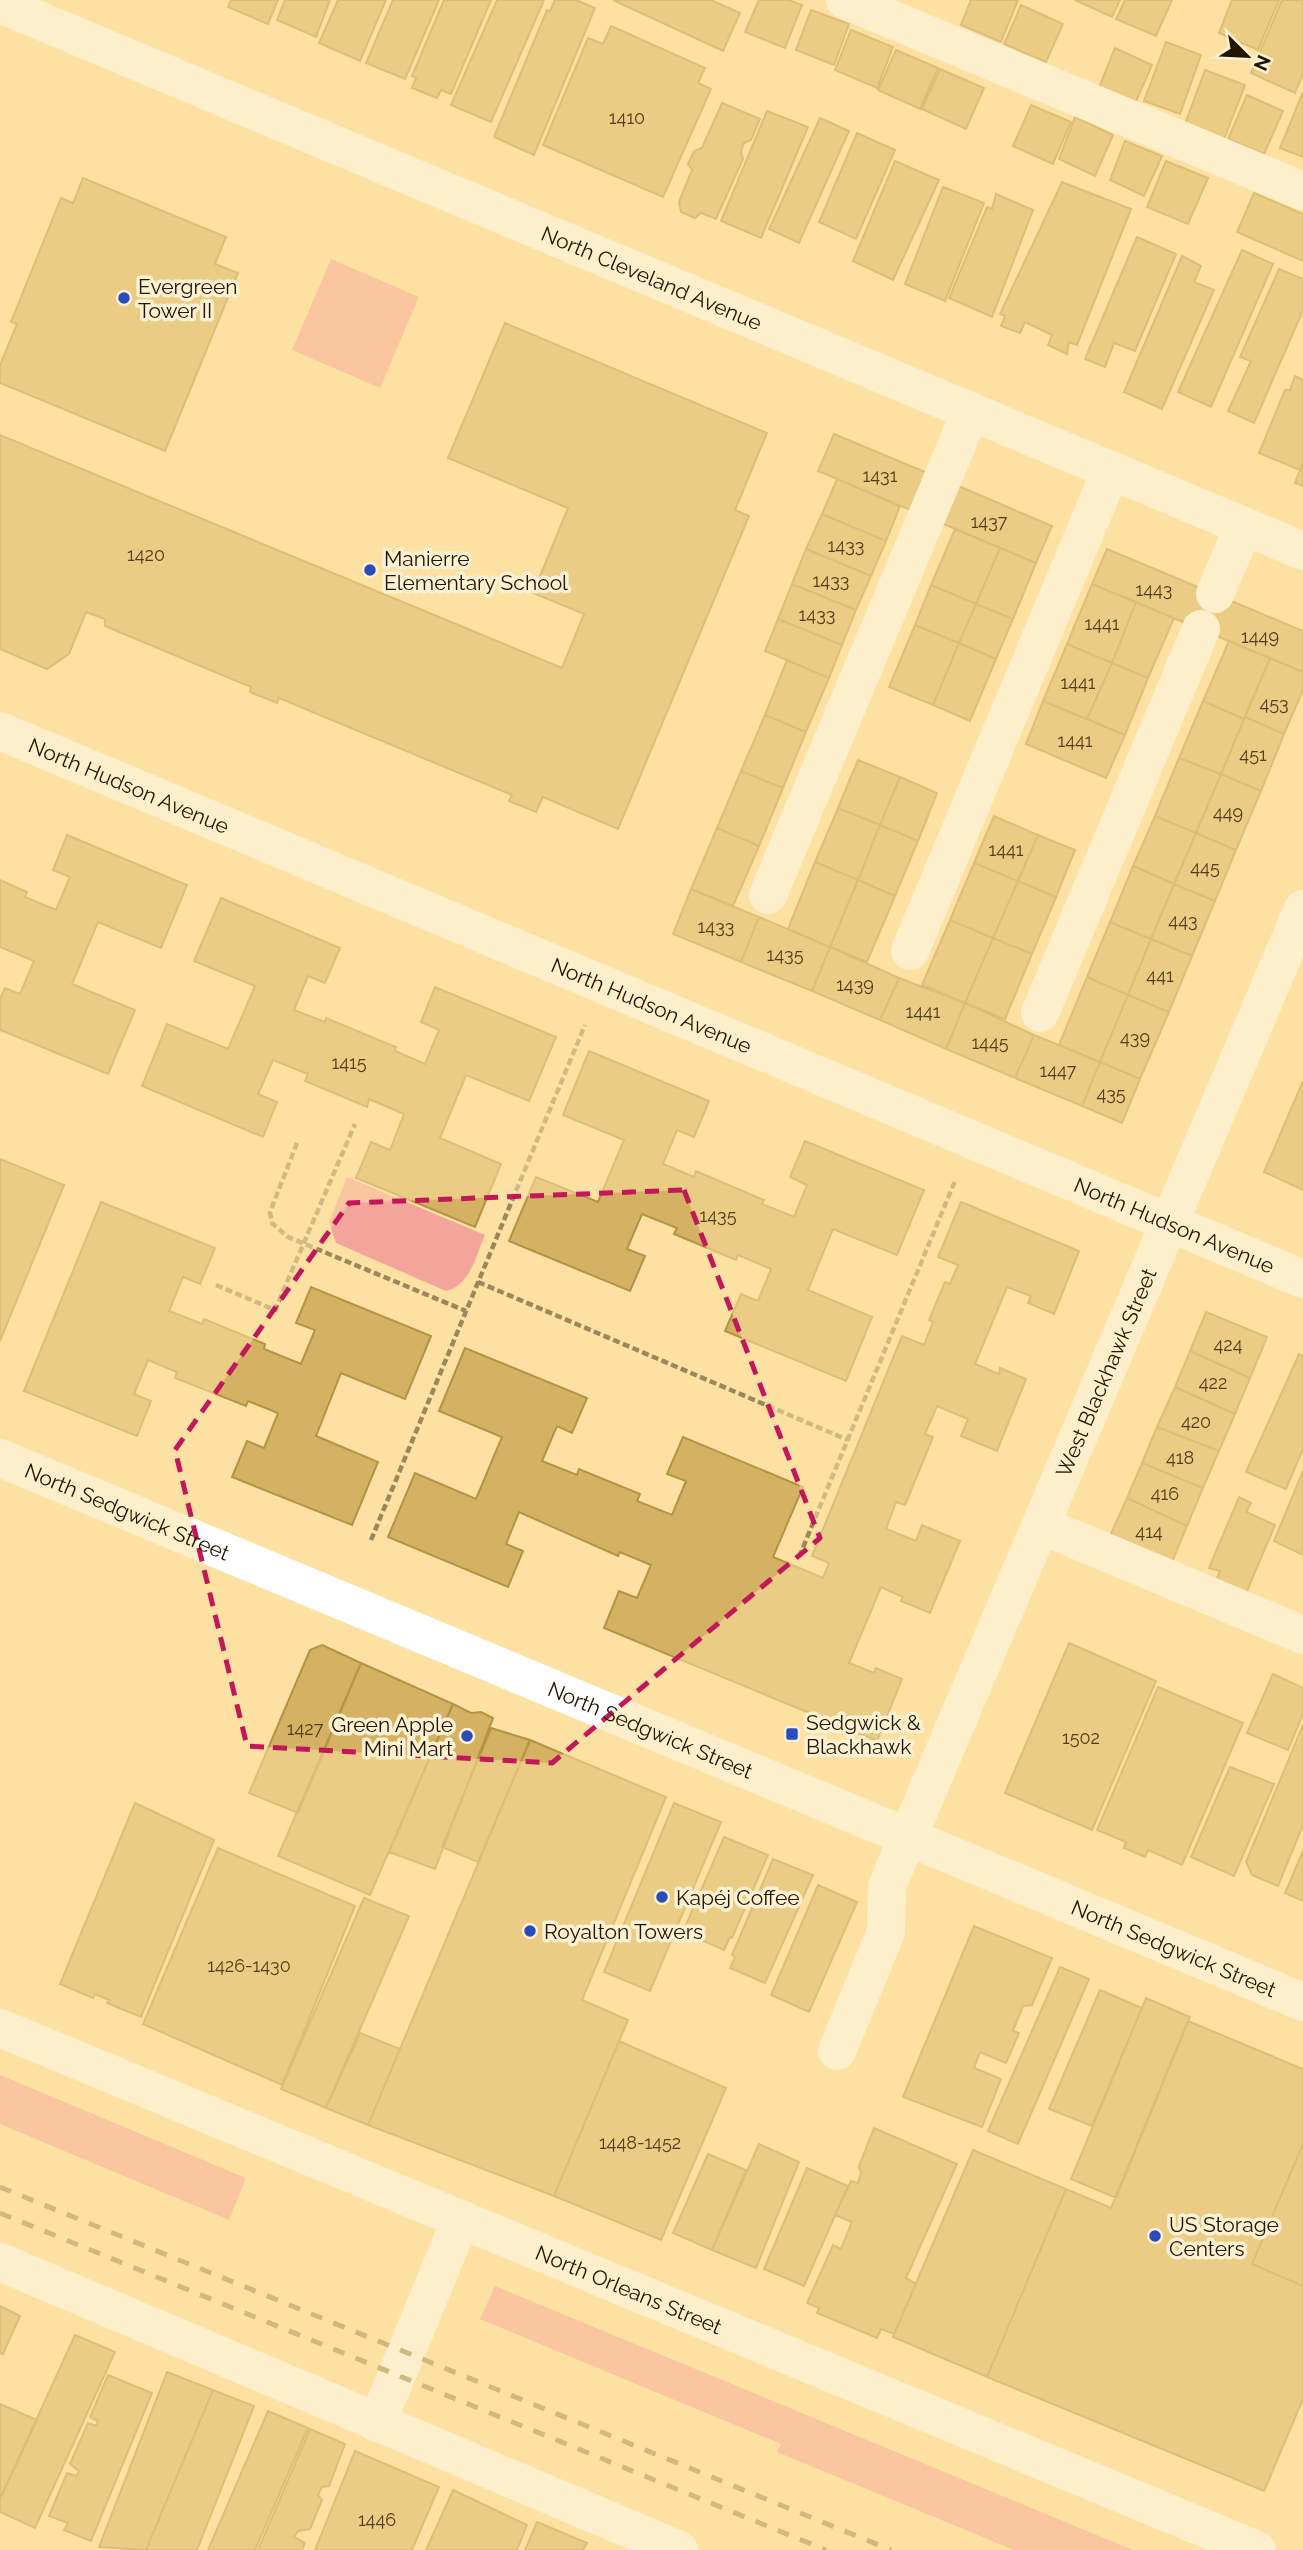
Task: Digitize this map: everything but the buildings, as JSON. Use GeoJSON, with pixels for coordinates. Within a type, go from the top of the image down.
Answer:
{"type":"FeatureCollection","features":[{"type":"Feature","properties":{"kind":"street"},"geometry":{"type":"LineString","coordinates":[[845,0],[1303,191]]}},
{"type":"Feature","properties":{"kind":"street","name":"North Cleveland Avenue"},"geometry":{"type":"LineString","coordinates":[[3,15],[971,411],[1303,551]]}},
{"type":"Feature","properties":{"kind":"street"},"geometry":{"type":"LineString","coordinates":[[768,895],[971,411]]}},
{"type":"Feature","properties":{"kind":"street"},"geometry":{"type":"LineString","coordinates":[[910,951],[1111,470]]}},
{"type":"Feature","properties":{"kind":"street"},"geometry":{"type":"LineString","coordinates":[[1215,594],[1244,526]]}},
{"type":"Feature","properties":{"kind":"street"},"geometry":{"type":"LineString","coordinates":[[1040,1013],[1201,629]]}},
{"type":"Feature","properties":{"kind":"street","name":"North Hudson Avenue"},"geometry":{"type":"LineString","coordinates":[[0,731],[1303,1279]]}},
{"type":"Feature","properties":{"kind":"street","name":"West Blackhawk Street"},"geometry":{"type":"LineString","coordinates":[[837,2051],[886,1933],[887,1886],[1172,1224],[1303,909]]}},
{"type":"Feature","properties":{"kind":"street","name":"North Sedgwick Street"},"geometry":{"type":"LineString","coordinates":[[0,1458],[1303,2002]]}},
{"type":"Feature","properties":{"kind":"street"},"geometry":{"type":"LineString","coordinates":[[1042,1527],[1303,1635]]}},
{"type":"Feature","properties":{"kind":"street","name":"North Orleans Street"},"geometry":{"type":"LineString","coordinates":[[0,2028],[1258,2550]]}},
{"type":"Feature","properties":{"kind":"street"},"geometry":{"type":"LineString","coordinates":[[377,2423],[461,2219]]}},
{"type":"Feature","properties":{"kind":"street"},"geometry":{"type":"LineString","coordinates":[[0,2262],[679,2550]]}},
{"type":"Feature","properties":{"kind":"path"},"geometry":{"type":"LineString","coordinates":[[371,1540],[585,1025]]}},
{"type":"Feature","properties":{"kind":"path"},"geometry":{"type":"LineString","coordinates":[[216,1285],[275,1310],[355,1124]]}},
{"type":"Feature","properties":{"kind":"path"},"geometry":{"type":"LineString","coordinates":[[297,1143],[270,1212],[272,1223],[279,1231],[466,1311]]}},
{"type":"Feature","properties":{"kind":"path"},"geometry":{"type":"LineString","coordinates":[[799,1557],[955,1181]]}},
{"type":"Feature","properties":{"kind":"path"},"geometry":{"type":"LineString","coordinates":[[478,1282],[848,1440]]}},
{"type":"Feature","properties":{"kind":"highlighted area"},"geometry":{"type":"Polygon","coordinates":[[[684,1190],[820,1538],[552,1763],[247,1746],[175,1450],[349,1203],[684,1190]]]}},
{"type":"Feature","properties":{"kind":"shaded area"},"geometry":{"type":"Polygon","coordinates":[[[331,259],[419,297],[380,388],[292,350],[331,259]]]}},
{"type":"Feature","properties":{"kind":"shaded area"},"geometry":{"type":"Polygon","coordinates":[[[347,1177],[485,1235],[471,1269],[461,1283],[446,1291],[336,1243],[329,1222],[347,1177]]]}},
{"type":"Feature","properties":{"kind":"shaded area"},"geometry":{"type":"Polygon","coordinates":[[[0,2075],[246,2178],[229,2220],[0,2124],[0,2075]]]}},
{"type":"Feature","properties":{"kind":"shaded area"},"geometry":{"type":"Polygon","coordinates":[[[495,2286],[1133,2550],[1014,2550],[777,2452],[781,2444],[480,2319],[495,2286]]]}},
{"type":"Feature","properties":{"kind":"railway"},"geometry":{"type":"LineString","coordinates":[[0,2187],[891,2550]]}},
{"type":"Feature","properties":{"kind":"railway"},"geometry":{"type":"LineString","coordinates":[[0,2213],[826,2550]]}},
{"type":"Feature","properties":{"kind":"place","name":"Evergreen Tower II"},"geometry":{"type":"Point","coordinates":[124,298]}},
{"type":"Feature","properties":{"kind":"place","name":"Manierre Elementary School"},"geometry":{"type":"Point","coordinates":[370,570]}},
{"type":"Feature","properties":{"kind":"place","name":"Sedgwick & Blackhawk"},"geometry":{"type":"Point","coordinates":[792,1734]}},
{"type":"Feature","properties":{"kind":"place","name":"Green Apple Mini Mart"},"geometry":{"type":"Point","coordinates":[467,1736]}},
{"type":"Feature","properties":{"kind":"place","name":"Kapéj Coffee"},"geometry":{"type":"Point","coordinates":[662,1897]}},
{"type":"Feature","properties":{"kind":"place","name":"Royalton Towers"},"geometry":{"type":"Point","coordinates":[530,1931]}},
{"type":"Feature","properties":{"kind":"place","name":"US Storage Centers"},"geometry":{"type":"Point","coordinates":[1155,2236]}}]}
